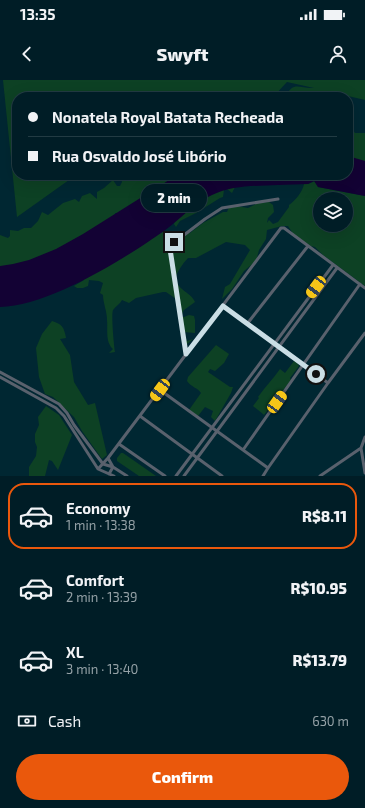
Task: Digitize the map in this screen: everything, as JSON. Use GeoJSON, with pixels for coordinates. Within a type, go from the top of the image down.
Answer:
{"type":"FeatureCollection","features":[{"type":"Feature","properties":{"kind":"street"},"geometry":{"type":"LineString","coordinates":[[186,354],[171,257],[171,245],[222,208],[278,200]]}},
{"type":"Feature","properties":{"kind":"street"},"geometry":{"type":"LineString","coordinates":[[98,469],[119,444],[282,227],[365,288]]}},
{"type":"Feature","properties":{"kind":"street"},"geometry":{"type":"LineString","coordinates":[[247,324],[308,246]]}},
{"type":"Feature","properties":{"kind":"street"},"geometry":{"type":"LineString","coordinates":[[176,476],[333,265]]}},
{"type":"Feature","properties":{"kind":"street"},"geometry":{"type":"LineString","coordinates":[[184,476],[337,268]]}},
{"type":"Feature","properties":{"kind":"street"},"geometry":{"type":"LineString","coordinates":[[243,450],[360,284]]}},
{"type":"Feature","properties":{"kind":"street"},"geometry":{"type":"LineString","coordinates":[[223,306],[328,383]]}},
{"type":"Feature","properties":{"kind":"street"},"geometry":{"type":"LineString","coordinates":[[263,476],[365,333]]}},
{"type":"Feature","properties":{"kind":"street"},"geometry":{"type":"LineString","coordinates":[[0,372],[59,404],[103,464],[113,467],[127,476]]}},
{"type":"Feature","properties":{"kind":"street"},"geometry":{"type":"LineString","coordinates":[[0,377],[47,402],[59,411],[98,469],[114,476]]}},
{"type":"Feature","properties":{"kind":"street"},"geometry":{"type":"LineString","coordinates":[[160,390],[268,468]]}},
{"type":"Feature","properties":{"kind":"street"},"geometry":{"type":"LineString","coordinates":[[140,416],[222,476]]}},
{"type":"Feature","properties":{"kind":"street"},"geometry":{"type":"LineString","coordinates":[[365,437],[363,445],[365,473]]}},
{"type":"Feature","properties":{"kind":"street"},"geometry":{"type":"LineString","coordinates":[[119,444],[165,476]]}},
{"type":"Feature","properties":{"kind":"street"},"geometry":{"type":"LineString","coordinates":[[320,476],[363,445]]}},
{"type":"Feature","properties":{"kind":"street"},"geometry":{"type":"LineString","coordinates":[[108,458],[113,467]]}},
{"type":"Feature","properties":{"kind":"street"},"geometry":{"type":"LineString","coordinates":[[109,474],[113,467]]}},
{"type":"Feature","properties":{"kind":"green space"},"geometry":{"type":"Polygon","coordinates":[[[3,80],[365,80],[365,100],[353,97],[353,92],[288,92],[297,86],[314,88],[287,82],[278,92],[12,92],[12,168],[3,80]]]}},
{"type":"Feature","properties":{"kind":"green space"},"geometry":{"type":"Polygon","coordinates":[[[353,130],[355,133],[365,133],[365,167],[353,165],[353,130]]]}},
{"type":"Feature","properties":{"kind":"green space"},"geometry":{"type":"Polygon","coordinates":[[[13,180],[69,180],[17,217],[13,180]]]}},
{"type":"Feature","properties":{"kind":"green space"},"geometry":{"type":"Polygon","coordinates":[[[113,180],[117,186],[120,186],[121,180],[170,180],[121,213],[115,213],[116,218],[64,250],[0,271],[0,235],[8,238],[10,236],[10,230],[18,231],[24,228],[31,228],[38,221],[42,212],[48,215],[63,203],[75,199],[79,202],[82,196],[90,193],[97,199],[97,192],[113,180]]]}},
{"type":"Feature","properties":{"kind":"green space"},"geometry":{"type":"Polygon","coordinates":[[[315,181],[318,187],[344,192],[313,192],[313,232],[353,232],[353,194],[365,196],[365,286],[323,255],[315,247],[294,235],[288,226],[282,226],[267,230],[266,239],[259,250],[256,261],[244,271],[232,289],[222,299],[225,287],[230,284],[250,250],[245,245],[226,242],[196,258],[188,258],[175,278],[179,286],[191,296],[195,302],[184,310],[182,314],[182,317],[189,315],[194,316],[195,320],[195,333],[184,332],[187,341],[193,339],[185,346],[179,301],[166,292],[163,292],[136,298],[129,303],[122,300],[113,310],[112,317],[115,352],[109,353],[113,349],[110,346],[108,339],[103,295],[100,293],[103,283],[89,280],[88,286],[77,288],[74,286],[84,280],[80,278],[163,231],[166,233],[167,240],[176,239],[183,232],[190,233],[203,223],[223,212],[227,212],[229,207],[236,206],[248,208],[258,203],[269,202],[273,205],[274,212],[268,218],[267,223],[269,220],[273,224],[278,222],[289,205],[298,196],[304,184],[315,181]]]}},
{"type":"Feature","properties":{"kind":"green space"},"geometry":{"type":"Polygon","coordinates":[[[233,182],[239,182],[241,184],[235,187],[232,193],[227,189],[224,190],[223,197],[180,221],[176,227],[174,224],[176,217],[191,201],[199,199],[209,190],[233,182]]]}},
{"type":"Feature","properties":{"kind":"green space"},"geometry":{"type":"Polygon","coordinates":[[[52,321],[62,326],[64,331],[66,338],[60,339],[70,355],[74,382],[88,405],[95,403],[107,455],[102,459],[74,417],[53,397],[45,394],[39,377],[36,348],[42,334],[52,321]]]}},
{"type":"Feature","properties":{"kind":"green space"},"geometry":{"type":"Polygon","coordinates":[[[216,345],[229,354],[224,363],[215,371],[210,369],[208,372],[230,387],[233,387],[215,421],[211,417],[213,411],[205,407],[198,416],[189,410],[201,393],[187,381],[188,377],[216,345]]]}},
{"type":"Feature","properties":{"kind":"green space"},"geometry":{"type":"Polygon","coordinates":[[[294,361],[299,366],[290,378],[291,380],[264,415],[253,406],[259,398],[258,397],[280,369],[285,373],[294,361]]]}},
{"type":"Feature","properties":{"kind":"green space"},"geometry":{"type":"Polygon","coordinates":[[[46,406],[59,415],[72,435],[58,470],[52,461],[49,460],[45,476],[29,476],[29,467],[36,456],[37,447],[35,442],[35,434],[39,425],[38,417],[46,406]]]}},
{"type":"Feature","properties":{"kind":"green space"},"geometry":{"type":"Polygon","coordinates":[[[121,453],[156,476],[139,476],[117,461],[117,458],[121,453]]]}},
{"type":"Feature","properties":{"kind":"shaded area"},"geometry":{"type":"Polygon","coordinates":[[[353,157],[365,161],[365,196],[353,194],[353,192],[344,192],[318,187],[314,181],[308,184],[228,189],[205,198],[170,227],[128,255],[85,279],[41,299],[19,305],[0,307],[0,266],[29,260],[56,249],[83,234],[169,180],[353,180],[353,157]]]}},
{"type":"Feature","properties":{"kind":"route"},"geometry":{"type":"LineString","coordinates":[[174,242],[170,249],[186,354],[223,306],[316,374]]}}]}
